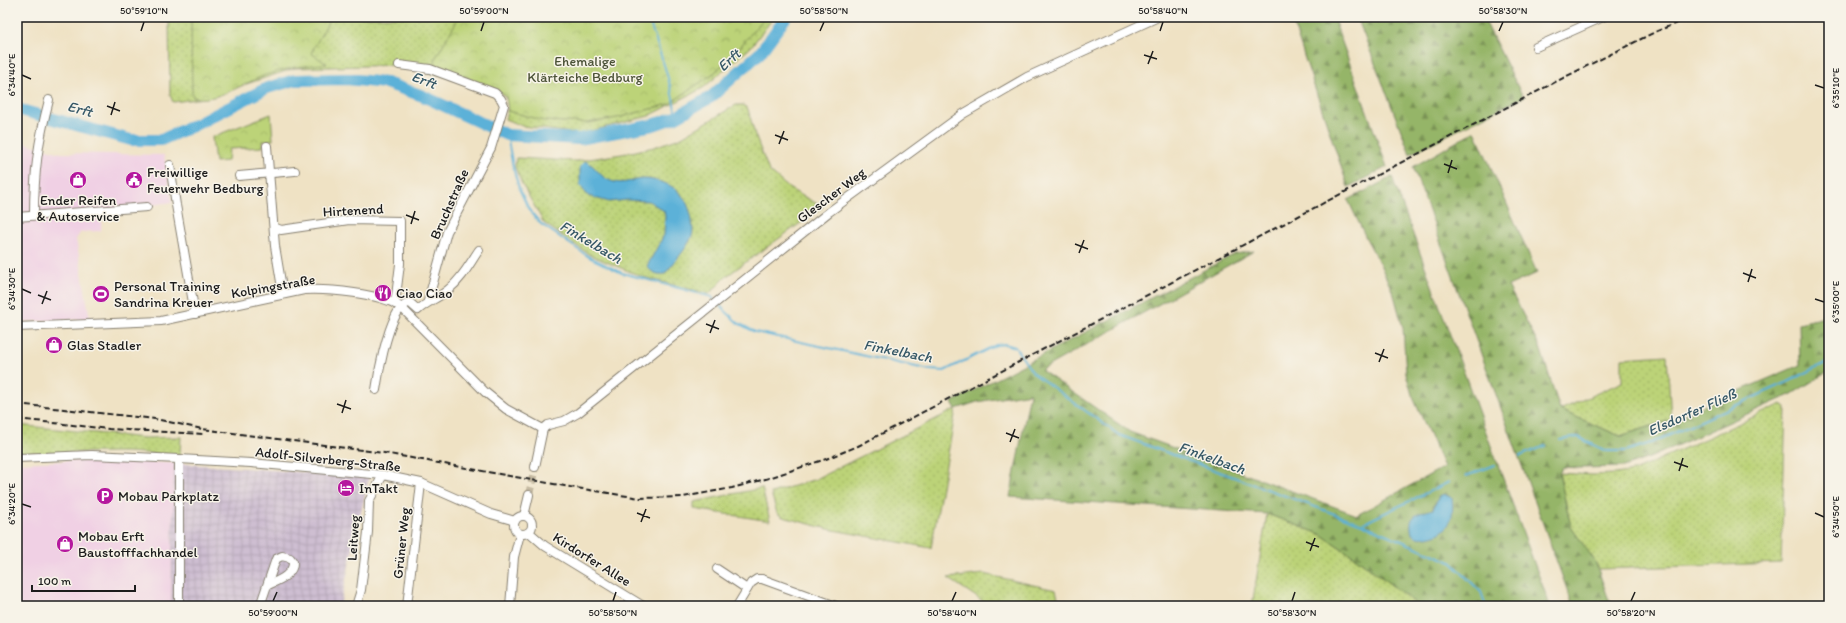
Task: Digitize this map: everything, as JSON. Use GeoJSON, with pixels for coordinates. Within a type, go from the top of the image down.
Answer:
{"type":"FeatureCollection","features":[{"type":"Feature","properties":{"kind":"street","name":"Glescher Weg"},"geometry":{"type":"LineString","coordinates":[[543,429],[548,425],[564,421],[578,413],[829,212],[963,114],[1027,77],[1158,17]]}},
{"type":"Feature","properties":{"kind":"street"},"geometry":{"type":"LineString","coordinates":[[1536,47],[1597,18]]}},
{"type":"Feature","properties":{"kind":"street","name":"Bruchstraße"},"geometry":{"type":"LineString","coordinates":[[399,65],[430,69],[495,93],[504,105],[492,144],[447,232],[428,301]]}},
{"type":"Feature","properties":{"kind":"street"},"geometry":{"type":"LineString","coordinates":[[34,215],[34,176],[39,137],[49,100]]}},
{"type":"Feature","properties":{"kind":"street"},"geometry":{"type":"LineString","coordinates":[[267,146],[275,246],[283,294]]}},
{"type":"Feature","properties":{"kind":"street"},"geometry":{"type":"LineString","coordinates":[[170,164],[195,314]]}},
{"type":"Feature","properties":{"kind":"street"},"geometry":{"type":"LineString","coordinates":[[238,176],[295,171]]}},
{"type":"Feature","properties":{"kind":"street"},"geometry":{"type":"LineString","coordinates":[[17,216],[147,207]]}},
{"type":"Feature","properties":{"kind":"street","name":"Hirtenend"},"geometry":{"type":"LineString","coordinates":[[274,227],[281,230],[349,220],[400,221],[398,306]]}},
{"type":"Feature","properties":{"kind":"street"},"geometry":{"type":"LineString","coordinates":[[428,301],[438,297],[456,283],[479,250]]}},
{"type":"Feature","properties":{"kind":"street","name":"Kolpingstraße"},"geometry":{"type":"LineString","coordinates":[[17,327],[151,322],[195,314],[283,294],[326,290],[350,292],[398,306],[409,302],[418,310],[428,301]]}},
{"type":"Feature","properties":{"kind":"street"},"geometry":{"type":"LineString","coordinates":[[376,390],[385,349],[398,306]]}},
{"type":"Feature","properties":{"kind":"street"},"geometry":{"type":"LineString","coordinates":[[398,306],[485,392],[506,409],[543,429],[535,467]]}},
{"type":"Feature","properties":{"kind":"street","name":"Adolf-Silverberg-Straße"},"geometry":{"type":"LineString","coordinates":[[17,458],[92,455],[179,459],[265,464],[383,475],[421,483],[491,514],[515,521]]}},
{"type":"Feature","properties":{"kind":"street"},"geometry":{"type":"LineString","coordinates":[[179,459],[180,606]]}},
{"type":"Feature","properties":{"kind":"street","name":"Leitweg"},"geometry":{"type":"LineString","coordinates":[[356,606],[361,590],[368,532],[369,501],[383,475]]}},
{"type":"Feature","properties":{"kind":"street","name":"Grüner Weg"},"geometry":{"type":"LineString","coordinates":[[407,606],[421,483]]}},
{"type":"Feature","properties":{"kind":"street"},"geometry":{"type":"LineString","coordinates":[[524,516],[529,495]]}},
{"type":"Feature","properties":{"kind":"street"},"geometry":{"type":"LineString","coordinates":[[520,534],[514,529],[515,521],[524,516]]}},
{"type":"Feature","properties":{"kind":"street"},"geometry":{"type":"LineString","coordinates":[[520,534],[529,532],[531,524],[528,518],[524,516]]}},
{"type":"Feature","properties":{"kind":"street","name":"Kirdorfer Allee"},"geometry":{"type":"LineString","coordinates":[[529,532],[545,546],[643,606]]}},
{"type":"Feature","properties":{"kind":"street"},"geometry":{"type":"LineString","coordinates":[[510,606],[514,557],[520,534]]}},
{"type":"Feature","properties":{"kind":"street"},"geometry":{"type":"LineString","coordinates":[[717,569],[748,589]]}},
{"type":"Feature","properties":{"kind":"street"},"geometry":{"type":"LineString","coordinates":[[737,606],[751,583],[757,579],[762,579],[836,606]]}},
{"type":"Feature","properties":{"kind":"street"},"geometry":{"type":"LineString","coordinates":[[260,606],[268,585]]}},
{"type":"Feature","properties":{"kind":"shaded area"},"geometry":{"type":"Polygon","coordinates":[[[17,141],[61,153],[164,155],[172,202],[102,213],[101,231],[81,232],[76,239],[90,319],[17,322],[17,141]]]}},
{"type":"Feature","properties":{"kind":"shaded area"},"geometry":{"type":"Polygon","coordinates":[[[87,460],[174,463],[171,606],[17,606],[17,463],[87,460]]]}},
{"type":"Feature","properties":{"kind":"shaded area"},"geometry":{"type":"Polygon","coordinates":[[[174,463],[369,477],[340,606],[171,606],[174,463]]]}},
{"type":"Feature","properties":{"kind":"green space"},"geometry":{"type":"Polygon","coordinates":[[[169,17],[774,17],[750,48],[703,88],[649,116],[579,134],[522,126],[505,119],[507,103],[505,97],[499,89],[399,65],[295,68],[204,98],[173,102],[170,95],[169,17]]]}},
{"type":"Feature","properties":{"kind":"green space"},"geometry":{"type":"Polygon","coordinates":[[[191,17],[331,17],[311,53],[327,64],[281,70],[211,98],[193,97],[191,17]]]}},
{"type":"Feature","properties":{"kind":"green space","name":"Ehemalige Klärteiche Bedburg"},"geometry":{"type":"Polygon","coordinates":[[[459,17],[765,17],[734,54],[714,73],[669,104],[617,118],[588,123],[544,121],[508,111],[506,97],[498,90],[438,68],[435,62],[436,57],[459,17]]]}},
{"type":"Feature","properties":{"kind":"green space"},"geometry":{"type":"Polygon","coordinates":[[[1291,17],[1333,17],[1387,167],[1348,187],[1291,17]]]}},
{"type":"Feature","properties":{"kind":"green space"},"geometry":{"type":"Polygon","coordinates":[[[1357,17],[1483,17],[1523,97],[1410,154],[1357,17]]]}},
{"type":"Feature","properties":{"kind":"green space"},"geometry":{"type":"Polygon","coordinates":[[[736,105],[743,105],[748,109],[755,135],[769,171],[790,189],[823,207],[728,275],[709,294],[643,277],[590,255],[544,223],[523,186],[515,167],[516,158],[576,161],[622,154],[654,147],[680,138],[736,105]]]}},
{"type":"Feature","properties":{"kind":"green space"},"geometry":{"type":"Polygon","coordinates":[[[271,114],[273,140],[263,141],[263,147],[229,149],[228,161],[215,162],[212,137],[271,114]]]}},
{"type":"Feature","properties":{"kind":"green space"},"geometry":{"type":"Polygon","coordinates":[[[1475,131],[1537,273],[1508,286],[1540,347],[1560,410],[1620,436],[1671,420],[1800,365],[1799,323],[1829,316],[1829,371],[1792,394],[1649,458],[1623,467],[1563,467],[1559,473],[1571,527],[1595,561],[1611,606],[1573,606],[1413,167],[1475,131]]]}},
{"type":"Feature","properties":{"kind":"green space"},"geometry":{"type":"Polygon","coordinates":[[[1392,177],[1550,606],[1419,606],[1356,558],[1320,534],[1267,514],[1010,497],[1030,393],[977,402],[956,409],[952,402],[1235,254],[1254,251],[1041,370],[1130,432],[1357,515],[1444,467],[1412,395],[1406,373],[1403,328],[1394,295],[1348,200],[1392,177]]]}},
{"type":"Feature","properties":{"kind":"green space"},"geometry":{"type":"Polygon","coordinates":[[[1667,355],[1671,420],[1620,436],[1560,410],[1622,382],[1622,358],[1667,355]]]}},
{"type":"Feature","properties":{"kind":"green space"},"geometry":{"type":"Polygon","coordinates":[[[1782,404],[1786,407],[1781,563],[1599,569],[1571,527],[1559,473],[1593,475],[1616,474],[1634,471],[1782,404]]]}},
{"type":"Feature","properties":{"kind":"green space"},"geometry":{"type":"Polygon","coordinates":[[[956,409],[931,548],[828,529],[783,517],[777,513],[771,493],[816,479],[956,409]]]}},
{"type":"Feature","properties":{"kind":"green space"},"geometry":{"type":"Polygon","coordinates":[[[17,425],[145,438],[181,437],[180,455],[126,452],[17,453],[17,425]]]}},
{"type":"Feature","properties":{"kind":"green space"},"geometry":{"type":"Polygon","coordinates":[[[762,488],[770,521],[694,509],[694,502],[762,488]]]}},
{"type":"Feature","properties":{"kind":"green space"},"geometry":{"type":"Polygon","coordinates":[[[1267,514],[1320,534],[1356,558],[1419,606],[1252,606],[1267,514]]]}},
{"type":"Feature","properties":{"kind":"green space"},"geometry":{"type":"Polygon","coordinates":[[[984,574],[1056,590],[1060,606],[990,606],[948,578],[984,574]]]}},
{"type":"Feature","properties":{"kind":"water"},"geometry":{"type":"Polygon","coordinates":[[[585,161],[592,165],[603,177],[611,181],[620,183],[647,179],[656,181],[672,186],[683,197],[690,212],[693,234],[684,251],[665,274],[655,273],[647,266],[664,235],[664,211],[649,201],[627,200],[609,202],[588,196],[580,185],[580,166],[585,161]]]}},
{"type":"Feature","properties":{"kind":"water"},"geometry":{"type":"Polygon","coordinates":[[[1444,494],[1452,498],[1453,505],[1449,524],[1445,529],[1435,535],[1422,538],[1412,534],[1412,519],[1418,514],[1433,509],[1439,496],[1444,494]]]}},
{"type":"Feature","properties":{"kind":"waterway"},"geometry":{"type":"LineString","coordinates":[[648,17],[661,54],[676,117]]}},
{"type":"Feature","properties":{"kind":"waterway","name":"Erft"},"geometry":{"type":"LineString","coordinates":[[17,109],[131,140],[161,140],[195,125],[267,88],[295,80],[347,79],[386,83],[423,96],[507,135],[579,139],[653,125],[676,117],[711,97],[760,53],[786,17]]}},
{"type":"Feature","properties":{"kind":"waterway","name":"Finkelbach"},"geometry":{"type":"LineString","coordinates":[[507,135],[513,167],[519,188],[529,210],[541,224],[589,257],[622,273],[712,297],[714,300]]}},
{"type":"Feature","properties":{"kind":"waterway","name":"Finkelbach"},"geometry":{"type":"LineString","coordinates":[[717,303],[738,323],[755,332],[930,370],[944,371],[996,345],[1005,344],[1015,347],[1033,373],[1119,435],[1362,524],[1451,562],[1481,592],[1486,606]]}},
{"type":"Feature","properties":{"kind":"waterway","name":"Elsdorfer Fließ"},"geometry":{"type":"LineString","coordinates":[[1560,440],[1578,437],[1606,451],[1626,451],[1654,442],[1790,381],[1829,361]]}},
{"type":"Feature","properties":{"kind":"waterway"},"geometry":{"type":"LineString","coordinates":[[1520,456],[1545,446]]}},
{"type":"Feature","properties":{"kind":"waterway"},"geometry":{"type":"LineString","coordinates":[[1466,476],[1495,465]]}},
{"type":"Feature","properties":{"kind":"waterway"},"geometry":{"type":"LineString","coordinates":[[1362,524],[1449,482]]}},
{"type":"Feature","properties":{"kind":"tunnel"},"geometry":{"type":"LineString","coordinates":[[529,495],[535,467]]}},
{"type":"Feature","properties":{"kind":"railway"},"geometry":{"type":"LineString","coordinates":[[17,404],[155,419],[202,429],[384,453],[570,487],[640,498],[683,497],[732,488],[769,478],[826,459],[858,446],[1565,77],[1655,32],[1691,17]]}},
{"type":"Feature","properties":{"kind":"railway"},"geometry":{"type":"LineString","coordinates":[[17,419],[109,429],[204,434]]}},
{"type":"Feature","properties":{"kind":"place","name":"Ender Reifen & Autoservice"},"geometry":{"type":"Point","coordinates":[78,180]}},
{"type":"Feature","properties":{"kind":"place","name":"Freiwillige Feuerwehr Bedburg"},"geometry":{"type":"Point","coordinates":[134,180]}},
{"type":"Feature","properties":{"kind":"place","name":"Ciao Ciao"},"geometry":{"type":"Point","coordinates":[383,293]}},
{"type":"Feature","properties":{"kind":"place","name":"Personal Training Sandrina Kreuer"},"geometry":{"type":"Point","coordinates":[101,294]}},
{"type":"Feature","properties":{"kind":"place","name":"Glas Stadler"},"geometry":{"type":"Point","coordinates":[54,345]}},
{"type":"Feature","properties":{"kind":"place","name":"InTakt"},"geometry":{"type":"Point","coordinates":[346,488]}},
{"type":"Feature","properties":{"kind":"place","name":"Mobau Parkplatz"},"geometry":{"type":"Point","coordinates":[105,496]}},
{"type":"Feature","properties":{"kind":"place","name":"Mobau Erft Baustofffachhandel"},"geometry":{"type":"Point","coordinates":[65,544]}}]}
